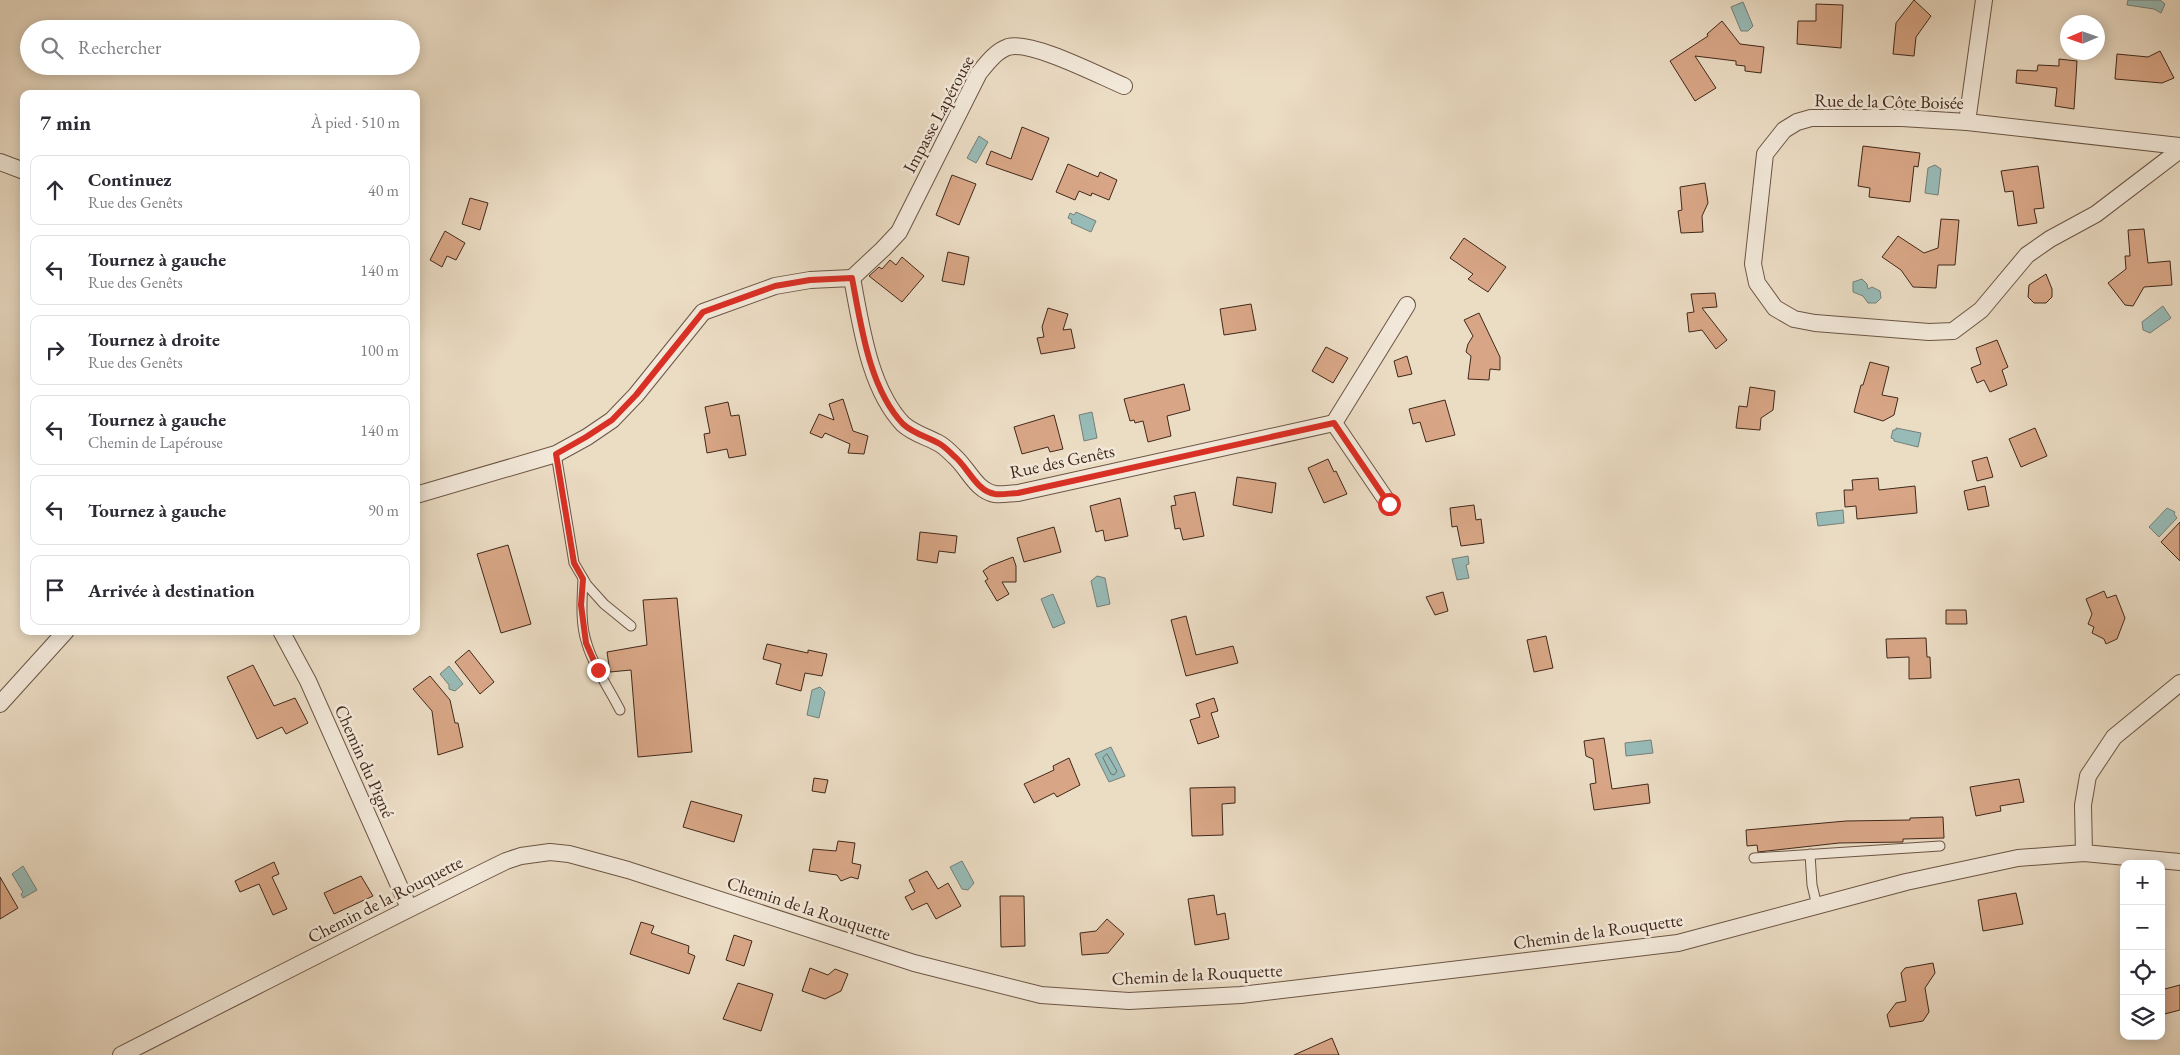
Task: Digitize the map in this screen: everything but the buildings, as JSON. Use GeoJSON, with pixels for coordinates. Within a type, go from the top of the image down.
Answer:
{"type":"FeatureCollection","features":[{"type":"Feature","properties":{"kind":"street"},"geometry":{"type":"LineString","coordinates":[[1966,122],[1984,0]]}},
{"type":"Feature","properties":{"kind":"street","name":"Impasse Lapérouse"},"geometry":{"type":"LineString","coordinates":[[852,278],[883,250],[899,232],[979,73],[994,55],[1008,47],[1034,48],[1124,86]]}},
{"type":"Feature","properties":{"kind":"street","name":"Rue de la Côte Boisée"},"geometry":{"type":"LineString","coordinates":[[1826,117],[1966,122],[2180,148],[2096,214],[2050,239],[2027,256],[1981,310],[1953,331],[1929,332],[1815,323],[1794,319],[1775,308],[1758,283],[1753,264],[1765,154],[1784,130],[1797,122],[1826,117]]}},
{"type":"Feature","properties":{"kind":"street"},"geometry":{"type":"LineString","coordinates":[[0,162],[20,170]]}},
{"type":"Feature","properties":{"kind":"street"},"geometry":{"type":"LineString","coordinates":[[420,494],[556,454],[586,437],[612,420],[636,395],[703,312],[775,286],[833,278],[852,278]]}},
{"type":"Feature","properties":{"kind":"street","name":"Rue des Genêts"},"geometry":{"type":"LineString","coordinates":[[852,278],[862,333],[875,375],[890,406],[904,424],[918,434],[940,444],[957,458],[985,491],[996,494],[1018,493],[1334,423]]}},
{"type":"Feature","properties":{"kind":"street"},"geometry":{"type":"LineString","coordinates":[[1389,504],[1334,423],[1407,305]]}},
{"type":"Feature","properties":{"kind":"street"},"geometry":{"type":"LineString","coordinates":[[0,704],[62,635]]}},
{"type":"Feature","properties":{"kind":"street","name":"Chemin du Pigné"},"geometry":{"type":"LineString","coordinates":[[284,635],[308,681],[409,908]]}},
{"type":"Feature","properties":{"kind":"street"},"geometry":{"type":"LineString","coordinates":[[2084,853],[2083,805],[2088,776],[2114,737],[2180,682]]}},
{"type":"Feature","properties":{"kind":"street","name":"Chemin de la Rouquette"},"geometry":{"type":"LineString","coordinates":[[121,1055],[368,931],[409,908],[514,858],[550,852],[569,854],[628,870],[914,963],[1041,996],[1129,1001],[1250,994],[1678,943],[1906,882],[2018,858],[2084,853],[2180,862]]}},
{"type":"Feature","properties":{"kind":"lane"},"geometry":{"type":"LineString","coordinates":[[556,454],[574,563],[583,579],[604,604],[631,626]]}},
{"type":"Feature","properties":{"kind":"lane"},"geometry":{"type":"LineString","coordinates":[[583,579],[581,605],[586,643],[598,670],[620,710]]}},
{"type":"Feature","properties":{"kind":"lane"},"geometry":{"type":"LineString","coordinates":[[1754,858],[1940,846]]}},
{"type":"Feature","properties":{"kind":"lane"},"geometry":{"type":"LineString","coordinates":[[1810,854],[1812,885],[1817,906]]}},
{"type":"Feature","properties":{"kind":"water"},"geometry":{"type":"Polygon","coordinates":[[[2128,0],[2160,0],[2165,4],[2161,13],[2154,9],[2127,5],[2128,0]]]}},
{"type":"Feature","properties":{"kind":"water"},"geometry":{"type":"Polygon","coordinates":[[[1743,2],[1753,26],[1748,31],[1741,31],[1731,7],[1743,2]]]}},
{"type":"Feature","properties":{"kind":"water"},"geometry":{"type":"Polygon","coordinates":[[[979,136],[988,142],[976,163],[967,158],[979,136]]]}},
{"type":"Feature","properties":{"kind":"water"},"geometry":{"type":"Polygon","coordinates":[[[1935,165],[1941,169],[1938,195],[1925,193],[1928,168],[1935,165]]]}},
{"type":"Feature","properties":{"kind":"water"},"geometry":{"type":"Polygon","coordinates":[[[1076,212],[1096,221],[1091,232],[1071,223],[1072,220],[1068,218],[1070,213],[1074,215],[1076,212]]]}},
{"type":"Feature","properties":{"kind":"water"},"geometry":{"type":"Polygon","coordinates":[[[1862,279],[1867,284],[1868,289],[1872,287],[1880,291],[1881,298],[1876,303],[1868,303],[1863,296],[1853,292],[1853,282],[1862,279]]]}},
{"type":"Feature","properties":{"kind":"water"},"geometry":{"type":"Polygon","coordinates":[[[2163,306],[2171,318],[2150,333],[2143,330],[2142,322],[2163,306]]]}},
{"type":"Feature","properties":{"kind":"water"},"geometry":{"type":"Polygon","coordinates":[[[1092,412],[1097,438],[1084,441],[1079,415],[1092,412]]]}},
{"type":"Feature","properties":{"kind":"water"},"geometry":{"type":"Polygon","coordinates":[[[1896,428],[1921,433],[1918,447],[1894,441],[1891,438],[1893,430],[1896,430],[1896,428]]]}},
{"type":"Feature","properties":{"kind":"water"},"geometry":{"type":"Polygon","coordinates":[[[2167,508],[2175,512],[2174,514],[2177,518],[2159,537],[2149,527],[2167,508]]]}},
{"type":"Feature","properties":{"kind":"water"},"geometry":{"type":"Polygon","coordinates":[[[1843,510],[1844,523],[1818,526],[1816,513],[1843,510]]]}},
{"type":"Feature","properties":{"kind":"water"},"geometry":{"type":"Polygon","coordinates":[[[1468,556],[1469,564],[1466,565],[1469,578],[1457,580],[1452,559],[1468,556]]]}},
{"type":"Feature","properties":{"kind":"water"},"geometry":{"type":"Polygon","coordinates":[[[1097,576],[1105,578],[1110,604],[1097,607],[1091,581],[1097,576]]]}},
{"type":"Feature","properties":{"kind":"water"},"geometry":{"type":"Polygon","coordinates":[[[1053,594],[1065,623],[1053,628],[1041,599],[1053,594]]]}},
{"type":"Feature","properties":{"kind":"water"},"geometry":{"type":"Polygon","coordinates":[[[449,666],[463,684],[455,691],[449,689],[449,685],[440,674],[449,666]]]}},
{"type":"Feature","properties":{"kind":"water"},"geometry":{"type":"Polygon","coordinates":[[[820,687],[825,692],[819,718],[807,715],[812,690],[820,687]]]}},
{"type":"Feature","properties":{"kind":"water"},"geometry":{"type":"Polygon","coordinates":[[[1651,740],[1653,753],[1626,756],[1625,743],[1651,740]]]}},
{"type":"Feature","properties":{"kind":"water"},"geometry":{"type":"Polygon","coordinates":[[[1111,747],[1125,776],[1109,782],[1095,754],[1111,747]]]}},
{"type":"Feature","properties":{"kind":"water"},"geometry":{"type":"Polygon","coordinates":[[[962,861],[974,883],[968,890],[962,889],[950,867],[962,861]]]}},
{"type":"Feature","properties":{"kind":"water"},"geometry":{"type":"Polygon","coordinates":[[[23,866],[37,890],[23,898],[21,894],[23,892],[12,874],[23,866]]]}},
{"type":"Feature","properties":{"kind":"route"},"geometry":{"type":"LineString","coordinates":[[598,670],[586,643],[581,605],[583,579],[574,563],[556,454],[612,420],[636,395],[703,312],[775,286],[810,280],[852,278],[862,333],[875,375],[890,406],[904,424],[918,434],[940,444],[957,458],[985,491],[996,494],[1018,493],[1334,423],[1389,504]]}}]}
